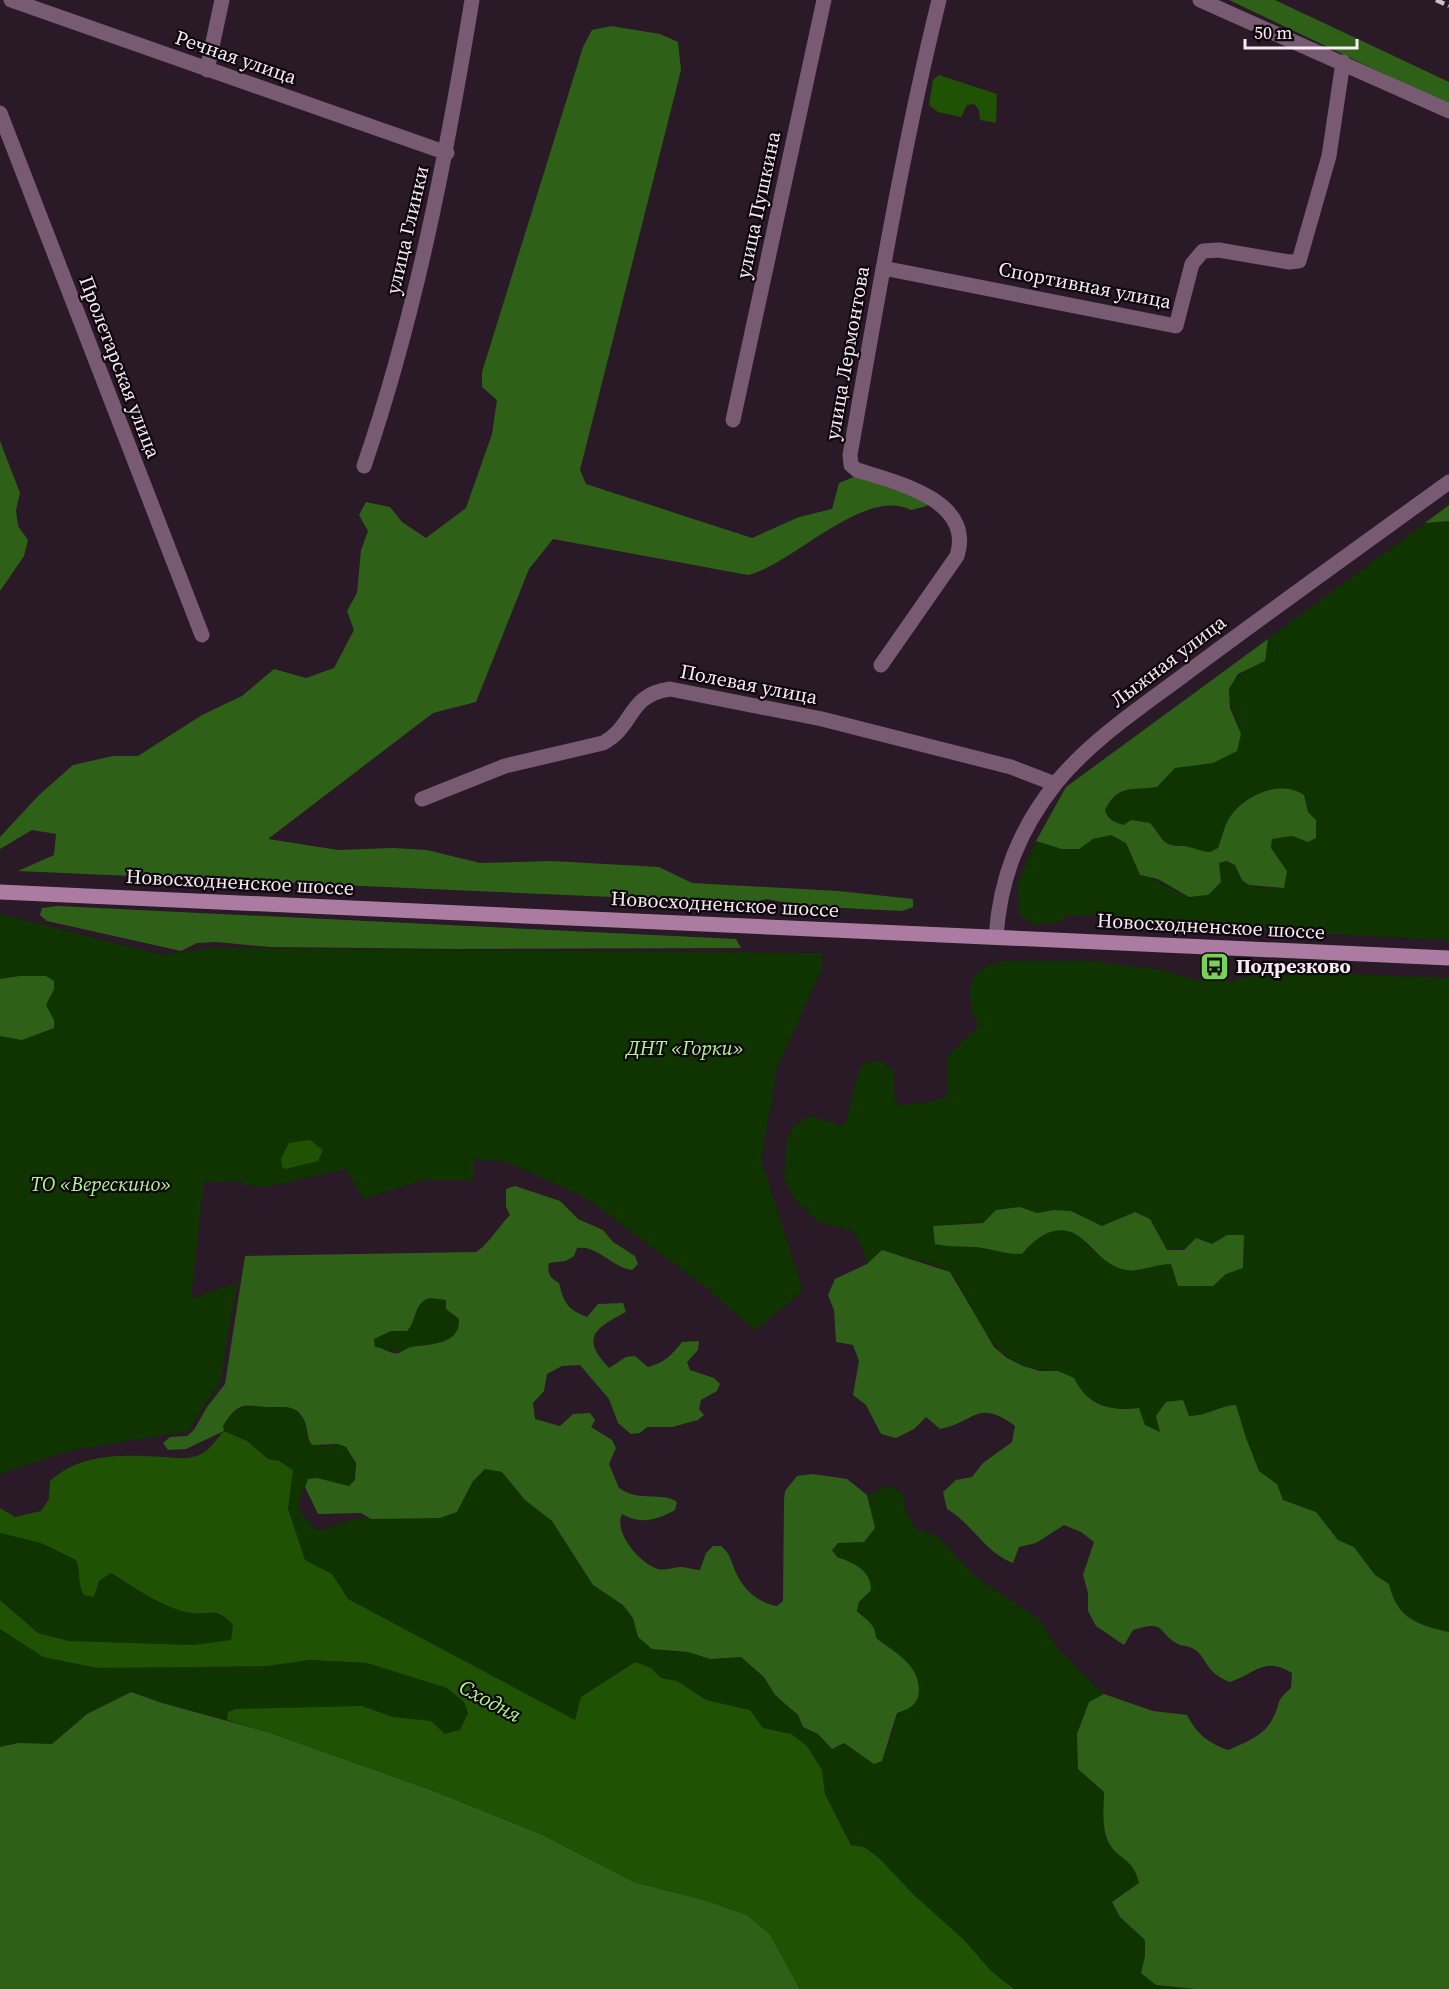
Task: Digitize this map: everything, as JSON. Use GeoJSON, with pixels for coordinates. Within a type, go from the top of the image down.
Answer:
{"type":"FeatureCollection","features":[{"type":"Feature","properties":{"kind":"main road","name":"Новосходненское шоссе"},"geometry":{"type":"LineString","coordinates":[[0,892],[1449,958]]}},
{"type":"Feature","properties":{"kind":"street","name":"Речная улица"},"geometry":{"type":"LineString","coordinates":[[11,0],[447,153]]}},
{"type":"Feature","properties":{"kind":"street"},"geometry":{"type":"LineString","coordinates":[[207,70],[222,0]]}},
{"type":"Feature","properties":{"kind":"street","name":"улица Глинки"},"geometry":{"type":"LineString","coordinates":[[364,466],[402,347],[447,153],[472,0]]}},
{"type":"Feature","properties":{"kind":"street","name":"улица Пушкина"},"geometry":{"type":"LineString","coordinates":[[734,420],[824,0]]}},
{"type":"Feature","properties":{"kind":"street","name":"улица Лермонтова"},"geometry":{"type":"LineString","coordinates":[[881,665],[957,556],[960,547],[960,537],[944,507],[931,497],[911,488],[857,470],[851,465],[850,455],[883,268],[925,58],[939,0]]}},
{"type":"Feature","properties":{"kind":"street"},"geometry":{"type":"LineString","coordinates":[[1200,0],[1449,111]]}},
{"type":"Feature","properties":{"kind":"street","name":"Спортивная улица"},"geometry":{"type":"LineString","coordinates":[[883,268],[1176,326],[1192,264],[1203,251],[1219,250],[1289,262],[1299,261],[1329,156],[1342,62]]}},
{"type":"Feature","properties":{"kind":"street","name":"Пролетарская улица"},"geometry":{"type":"LineString","coordinates":[[0,113],[202,635]]}},
{"type":"Feature","properties":{"kind":"street","name":"Лыжная улица"},"geometry":{"type":"LineString","coordinates":[[996,937],[1001,890],[1009,862],[1055,784],[1088,749],[1256,621],[1449,482]]}},
{"type":"Feature","properties":{"kind":"street","name":"Полевая улица"},"geometry":{"type":"LineString","coordinates":[[422,799],[505,766],[603,743],[615,737],[639,701],[647,695],[670,690],[822,719],[1011,767],[1055,784]]}},
{"type":"Feature","properties":{"kind":"green space"},"geometry":{"type":"Polygon","coordinates":[[[1449,521],[1449,940],[1139,925],[1107,916],[1067,915],[1060,922],[1033,925],[1019,915],[1018,883],[1036,841],[1062,849],[1079,849],[1093,839],[1111,835],[1126,843],[1140,875],[1190,896],[1210,892],[1221,882],[1219,863],[1227,862],[1236,866],[1242,879],[1250,885],[1262,888],[1284,888],[1282,862],[1271,848],[1272,839],[1292,836],[1308,841],[1316,820],[1308,812],[1304,795],[1268,789],[1260,793],[1221,840],[1218,848],[1210,852],[1167,844],[1156,830],[1119,823],[1108,816],[1105,810],[1117,795],[1124,791],[1163,780],[1175,768],[1203,764],[1239,726],[1230,702],[1231,685],[1243,673],[1265,661],[1268,639],[1425,523],[1449,521]]]}},
{"type":"Feature","properties":{"kind":"green space"},"geometry":{"type":"Polygon","coordinates":[[[0,914],[163,955],[213,948],[822,953],[822,969],[777,1068],[761,1159],[803,1291],[755,1330],[706,1288],[585,1197],[507,1162],[474,1159],[474,1180],[423,1180],[363,1199],[346,1169],[261,1188],[253,1184],[247,1187],[241,1181],[204,1182],[191,1298],[237,1283],[220,1382],[188,1431],[68,1451],[0,1474],[0,914]]]}},
{"type":"Feature","properties":{"kind":"green space"},"geometry":{"type":"Polygon","coordinates":[[[1002,961],[1092,961],[1162,970],[1196,980],[1214,981],[1231,981],[1267,971],[1449,978],[1449,1632],[1419,1623],[1403,1613],[1397,1605],[1389,1584],[1375,1575],[1354,1547],[1338,1540],[1316,1512],[1282,1500],[1277,1483],[1259,1471],[1236,1405],[1188,1416],[1183,1400],[1161,1432],[1145,1425],[1138,1408],[1113,1408],[1103,1405],[1085,1395],[1058,1371],[1024,1366],[1001,1351],[983,1328],[957,1280],[949,1272],[934,1264],[882,1250],[867,1264],[862,1246],[853,1231],[819,1222],[794,1199],[784,1177],[787,1139],[794,1125],[810,1116],[844,1126],[857,1078],[864,1063],[881,1061],[895,1072],[893,1088],[897,1105],[930,1102],[947,1096],[948,1063],[945,1061],[978,1026],[971,1004],[971,985],[974,977],[990,965],[1002,961]],[[1020,1207],[983,1222],[933,1226],[935,1243],[1021,1254],[1041,1237],[1057,1231],[1065,1231],[1082,1238],[1091,1249],[1102,1256],[1138,1271],[1154,1264],[1172,1264],[1172,1271],[1213,1286],[1226,1274],[1243,1267],[1245,1251],[1227,1235],[1212,1244],[1166,1250],[1150,1219],[1135,1212],[1102,1226],[1071,1211],[1054,1210],[1037,1213],[1020,1207]]]}},
{"type":"Feature","properties":{"kind":"green space"},"geometry":{"type":"Polygon","coordinates":[[[429,1298],[447,1300],[451,1315],[459,1319],[458,1329],[453,1336],[437,1343],[402,1352],[375,1347],[374,1339],[391,1331],[407,1331],[418,1308],[429,1298]]]}},
{"type":"Feature","properties":{"kind":"green space"},"geometry":{"type":"Polygon","coordinates":[[[249,1405],[275,1408],[284,1405],[292,1408],[305,1420],[307,1438],[321,1447],[338,1444],[351,1454],[355,1480],[349,1486],[308,1480],[301,1496],[302,1514],[320,1531],[353,1519],[457,1512],[473,1481],[485,1468],[502,1472],[525,1500],[552,1521],[593,1585],[623,1605],[633,1618],[638,1637],[669,1652],[688,1652],[710,1659],[741,1657],[764,1677],[775,1695],[798,1715],[803,1727],[818,1734],[832,1749],[844,1743],[858,1754],[889,1745],[898,1712],[906,1710],[883,1643],[876,1638],[872,1626],[857,1610],[871,1581],[861,1569],[840,1558],[832,1550],[837,1543],[855,1543],[871,1503],[867,1495],[890,1485],[903,1494],[905,1509],[915,1529],[937,1536],[975,1576],[1040,1620],[1058,1649],[1104,1694],[1089,1702],[1078,1769],[1104,1792],[1104,1828],[1122,1856],[1135,1867],[1139,1883],[1112,1902],[1120,1917],[1145,1940],[1145,1956],[1157,1985],[1196,1989],[1014,1989],[991,1971],[965,1941],[937,1918],[864,1847],[852,1845],[825,1794],[822,1770],[791,1734],[763,1728],[750,1710],[706,1700],[677,1681],[661,1678],[651,1668],[635,1662],[581,1697],[575,1721],[348,1599],[332,1574],[305,1560],[288,1509],[292,1470],[279,1461],[268,1459],[247,1441],[224,1431],[223,1426],[233,1412],[249,1405]]]}},
{"type":"Feature","properties":{"kind":"green space"},"geometry":{"type":"Polygon","coordinates":[[[0,1533],[41,1543],[76,1560],[80,1568],[80,1588],[99,1581],[110,1573],[170,1607],[198,1614],[217,1613],[233,1625],[231,1640],[193,1645],[69,1641],[38,1633],[0,1600],[0,1533]]]}},
{"type":"Feature","properties":{"kind":"green space"},"geometry":{"type":"Polygon","coordinates":[[[0,1629],[43,1657],[97,1668],[267,1666],[310,1660],[367,1663],[447,1688],[464,1702],[468,1713],[460,1730],[445,1734],[431,1721],[393,1717],[362,1706],[228,1712],[227,1720],[162,1703],[131,1692],[87,1714],[52,1744],[18,1743],[0,1747],[0,1629]]]}},
{"type":"Feature","properties":{"kind":"shaded area"},"geometry":{"type":"Polygon","coordinates":[[[1229,0],[1275,0],[1449,82],[1449,105],[1229,0]]]}},
{"type":"Feature","properties":{"kind":"shaded area"},"geometry":{"type":"Polygon","coordinates":[[[611,26],[660,34],[678,42],[681,70],[580,470],[586,484],[752,538],[799,517],[832,509],[839,483],[856,476],[925,498],[927,506],[911,510],[892,505],[850,517],[766,568],[748,575],[553,539],[529,569],[476,702],[433,713],[268,839],[338,850],[393,848],[427,850],[480,863],[552,861],[659,867],[692,883],[838,891],[913,899],[913,907],[902,911],[803,906],[767,899],[750,903],[18,871],[54,855],[56,834],[32,830],[0,849],[0,837],[39,795],[73,765],[113,756],[138,756],[202,715],[242,696],[274,669],[306,678],[334,668],[354,630],[347,611],[357,593],[361,550],[368,531],[359,515],[366,502],[390,507],[402,522],[426,538],[466,508],[492,434],[497,400],[482,387],[482,372],[583,47],[592,30],[611,26]]]}},
{"type":"Feature","properties":{"kind":"shaded area"},"geometry":{"type":"Polygon","coordinates":[[[0,441],[20,493],[16,510],[18,526],[28,540],[24,556],[0,591],[0,441]]]}},
{"type":"Feature","properties":{"kind":"shaded area"},"geometry":{"type":"Polygon","coordinates":[[[1449,505],[1449,521],[1425,523],[1449,505]]]}},
{"type":"Feature","properties":{"kind":"shaded area"},"geometry":{"type":"Polygon","coordinates":[[[1268,639],[1265,661],[1238,674],[1229,689],[1230,708],[1241,734],[1237,751],[1213,763],[1175,768],[1157,787],[1121,792],[1110,801],[1105,810],[1108,816],[1117,823],[1124,825],[1131,820],[1150,823],[1163,840],[1170,845],[1210,852],[1218,848],[1228,821],[1245,802],[1274,789],[1295,790],[1304,795],[1308,812],[1316,820],[1316,838],[1308,842],[1292,836],[1272,839],[1271,848],[1287,871],[1284,888],[1249,885],[1242,880],[1235,865],[1227,861],[1219,863],[1221,882],[1208,895],[1189,897],[1158,879],[1140,875],[1126,843],[1111,835],[1093,839],[1079,849],[1062,849],[1036,841],[1066,787],[1268,639]]]}},
{"type":"Feature","properties":{"kind":"shaded area"},"geometry":{"type":"Polygon","coordinates":[[[58,906],[736,939],[741,948],[270,947],[216,942],[197,943],[181,951],[47,921],[40,915],[42,908],[58,906]]]}},
{"type":"Feature","properties":{"kind":"shaded area"},"geometry":{"type":"Polygon","coordinates":[[[46,976],[54,981],[54,989],[46,1005],[54,1020],[54,1028],[22,1040],[0,1036],[0,979],[46,976]]]}},
{"type":"Feature","properties":{"kind":"shaded area"},"geometry":{"type":"Polygon","coordinates":[[[515,1186],[560,1201],[578,1219],[603,1230],[613,1242],[635,1256],[638,1264],[632,1270],[585,1248],[577,1248],[574,1256],[566,1261],[549,1263],[550,1275],[559,1283],[567,1304],[580,1314],[587,1317],[598,1304],[623,1303],[626,1312],[599,1329],[593,1341],[600,1358],[609,1368],[626,1357],[635,1356],[648,1367],[667,1358],[682,1342],[699,1341],[698,1350],[687,1362],[690,1370],[714,1378],[720,1384],[717,1391],[701,1400],[699,1409],[704,1415],[698,1420],[672,1427],[647,1427],[640,1433],[631,1434],[618,1423],[609,1399],[580,1365],[562,1366],[547,1374],[544,1391],[533,1403],[535,1419],[560,1426],[573,1414],[590,1413],[595,1420],[591,1427],[612,1440],[616,1448],[609,1464],[619,1488],[635,1495],[665,1497],[677,1502],[675,1510],[655,1519],[636,1519],[622,1514],[621,1529],[625,1538],[644,1561],[664,1570],[681,1567],[700,1570],[706,1553],[713,1546],[721,1546],[731,1559],[737,1575],[748,1591],[764,1602],[777,1606],[783,1601],[785,1491],[797,1476],[813,1474],[847,1479],[867,1495],[875,1528],[864,1542],[838,1543],[832,1550],[837,1557],[865,1572],[871,1590],[859,1602],[857,1611],[872,1626],[876,1638],[910,1666],[915,1673],[919,1691],[917,1700],[912,1706],[897,1713],[882,1761],[874,1764],[844,1743],[832,1749],[818,1734],[803,1727],[798,1715],[775,1695],[764,1677],[741,1657],[710,1659],[688,1652],[652,1649],[638,1637],[633,1618],[623,1605],[593,1585],[552,1521],[525,1500],[502,1472],[485,1469],[473,1481],[457,1512],[440,1518],[371,1519],[361,1513],[318,1514],[305,1487],[308,1479],[317,1478],[349,1486],[355,1480],[356,1463],[346,1447],[338,1444],[312,1445],[303,1419],[293,1409],[241,1407],[230,1416],[223,1426],[224,1431],[186,1449],[168,1450],[163,1443],[170,1437],[187,1436],[194,1430],[207,1407],[225,1384],[245,1256],[476,1252],[485,1245],[510,1215],[506,1207],[506,1189],[515,1186]],[[429,1298],[424,1301],[420,1304],[407,1331],[391,1331],[374,1339],[375,1347],[398,1353],[411,1347],[434,1344],[449,1339],[458,1328],[459,1319],[446,1309],[446,1300],[429,1298]]]}},
{"type":"Feature","properties":{"kind":"shaded area"},"geometry":{"type":"Polygon","coordinates":[[[1020,1207],[1037,1213],[1054,1210],[1071,1211],[1102,1226],[1135,1212],[1150,1219],[1167,1250],[1184,1250],[1196,1238],[1212,1244],[1227,1235],[1244,1235],[1243,1268],[1226,1274],[1213,1286],[1178,1286],[1171,1264],[1140,1270],[1122,1269],[1105,1260],[1081,1238],[1064,1231],[1048,1233],[1022,1254],[935,1244],[933,1226],[983,1223],[996,1210],[1020,1207]]]}},
{"type":"Feature","properties":{"kind":"shaded area"},"geometry":{"type":"Polygon","coordinates":[[[882,1250],[950,1272],[994,1347],[1007,1358],[1023,1366],[1040,1371],[1058,1371],[1074,1378],[1086,1395],[1100,1405],[1118,1409],[1139,1408],[1145,1425],[1160,1432],[1156,1416],[1166,1402],[1183,1400],[1189,1416],[1236,1405],[1259,1471],[1277,1484],[1283,1500],[1316,1512],[1338,1540],[1354,1547],[1375,1575],[1389,1584],[1397,1605],[1403,1613],[1419,1623],[1449,1632],[1449,1989],[1196,1989],[1156,1985],[1141,1973],[1145,1956],[1145,1940],[1120,1917],[1112,1902],[1139,1883],[1133,1868],[1113,1849],[1106,1837],[1104,1792],[1078,1769],[1077,1734],[1089,1702],[1104,1694],[1153,1711],[1187,1715],[1204,1737],[1228,1750],[1254,1738],[1266,1729],[1280,1699],[1291,1688],[1292,1673],[1283,1668],[1267,1666],[1230,1682],[1215,1674],[1197,1651],[1178,1644],[1157,1627],[1151,1626],[1133,1630],[1124,1645],[1096,1626],[1088,1611],[1088,1593],[1083,1575],[1094,1542],[1081,1532],[1064,1525],[1036,1543],[1019,1547],[1013,1563],[994,1552],[964,1522],[947,1509],[943,1492],[956,1480],[972,1477],[983,1463],[1012,1442],[1015,1426],[1002,1418],[984,1413],[940,1429],[926,1417],[914,1429],[896,1438],[881,1434],[866,1405],[853,1395],[859,1361],[853,1345],[836,1342],[834,1310],[828,1295],[835,1279],[867,1264],[882,1250]]]}},
{"type":"Feature","properties":{"kind":"shaded area"},"geometry":{"type":"Polygon","coordinates":[[[131,1692],[162,1703],[268,1732],[434,1791],[541,1834],[634,1882],[705,1900],[747,1915],[770,1934],[800,1989],[0,1989],[0,1747],[18,1743],[52,1744],[87,1714],[131,1692]]]}},
{"type":"Feature","properties":{"kind":"water"},"geometry":{"type":"Polygon","coordinates":[[[939,75],[997,94],[996,123],[980,120],[979,110],[974,104],[967,105],[961,117],[938,112],[929,105],[933,80],[939,75]]]}},
{"type":"Feature","properties":{"kind":"water"},"geometry":{"type":"Polygon","coordinates":[[[310,1140],[323,1150],[318,1161],[286,1169],[282,1167],[281,1158],[289,1143],[310,1140]]]}},
{"type":"Feature","properties":{"kind":"water","name":"Сходня"},"geometry":{"type":"Polygon","coordinates":[[[224,1431],[247,1441],[268,1459],[279,1461],[293,1470],[288,1509],[305,1560],[332,1574],[348,1599],[575,1720],[581,1697],[635,1662],[651,1668],[661,1678],[677,1681],[706,1700],[750,1710],[763,1728],[791,1734],[807,1746],[822,1770],[825,1794],[851,1845],[864,1847],[879,1858],[914,1895],[965,1941],[991,1971],[1014,1989],[800,1989],[770,1934],[747,1915],[705,1900],[634,1882],[541,1834],[434,1791],[268,1732],[227,1720],[228,1712],[236,1709],[362,1706],[393,1717],[431,1721],[445,1734],[460,1730],[468,1713],[464,1702],[447,1688],[367,1663],[310,1660],[267,1666],[97,1668],[43,1657],[0,1629],[0,1600],[38,1633],[69,1641],[193,1645],[231,1640],[233,1625],[222,1615],[191,1613],[170,1607],[111,1573],[99,1581],[94,1597],[84,1595],[80,1586],[76,1560],[41,1543],[0,1533],[0,1508],[15,1517],[41,1511],[49,1499],[50,1481],[76,1465],[104,1457],[192,1457],[207,1450],[224,1431]]]}},
{"type":"Feature","properties":{"kind":"railway"},"geometry":{"type":"LineString","coordinates":[[1436,0],[1449,6]]}},
{"type":"Feature","properties":{"kind":"place","name":"Подрезково"},"geometry":{"type":"Point","coordinates":[1215,966]}},
{"type":"Feature","properties":{"kind":"park label","name":"ДНТ «Горки»"},"geometry":{"type":"Point","coordinates":[685,1048]}},
{"type":"Feature","properties":{"kind":"park label","name":"ТО «Верескино»"},"geometry":{"type":"Point","coordinates":[101,1184]}}]}
